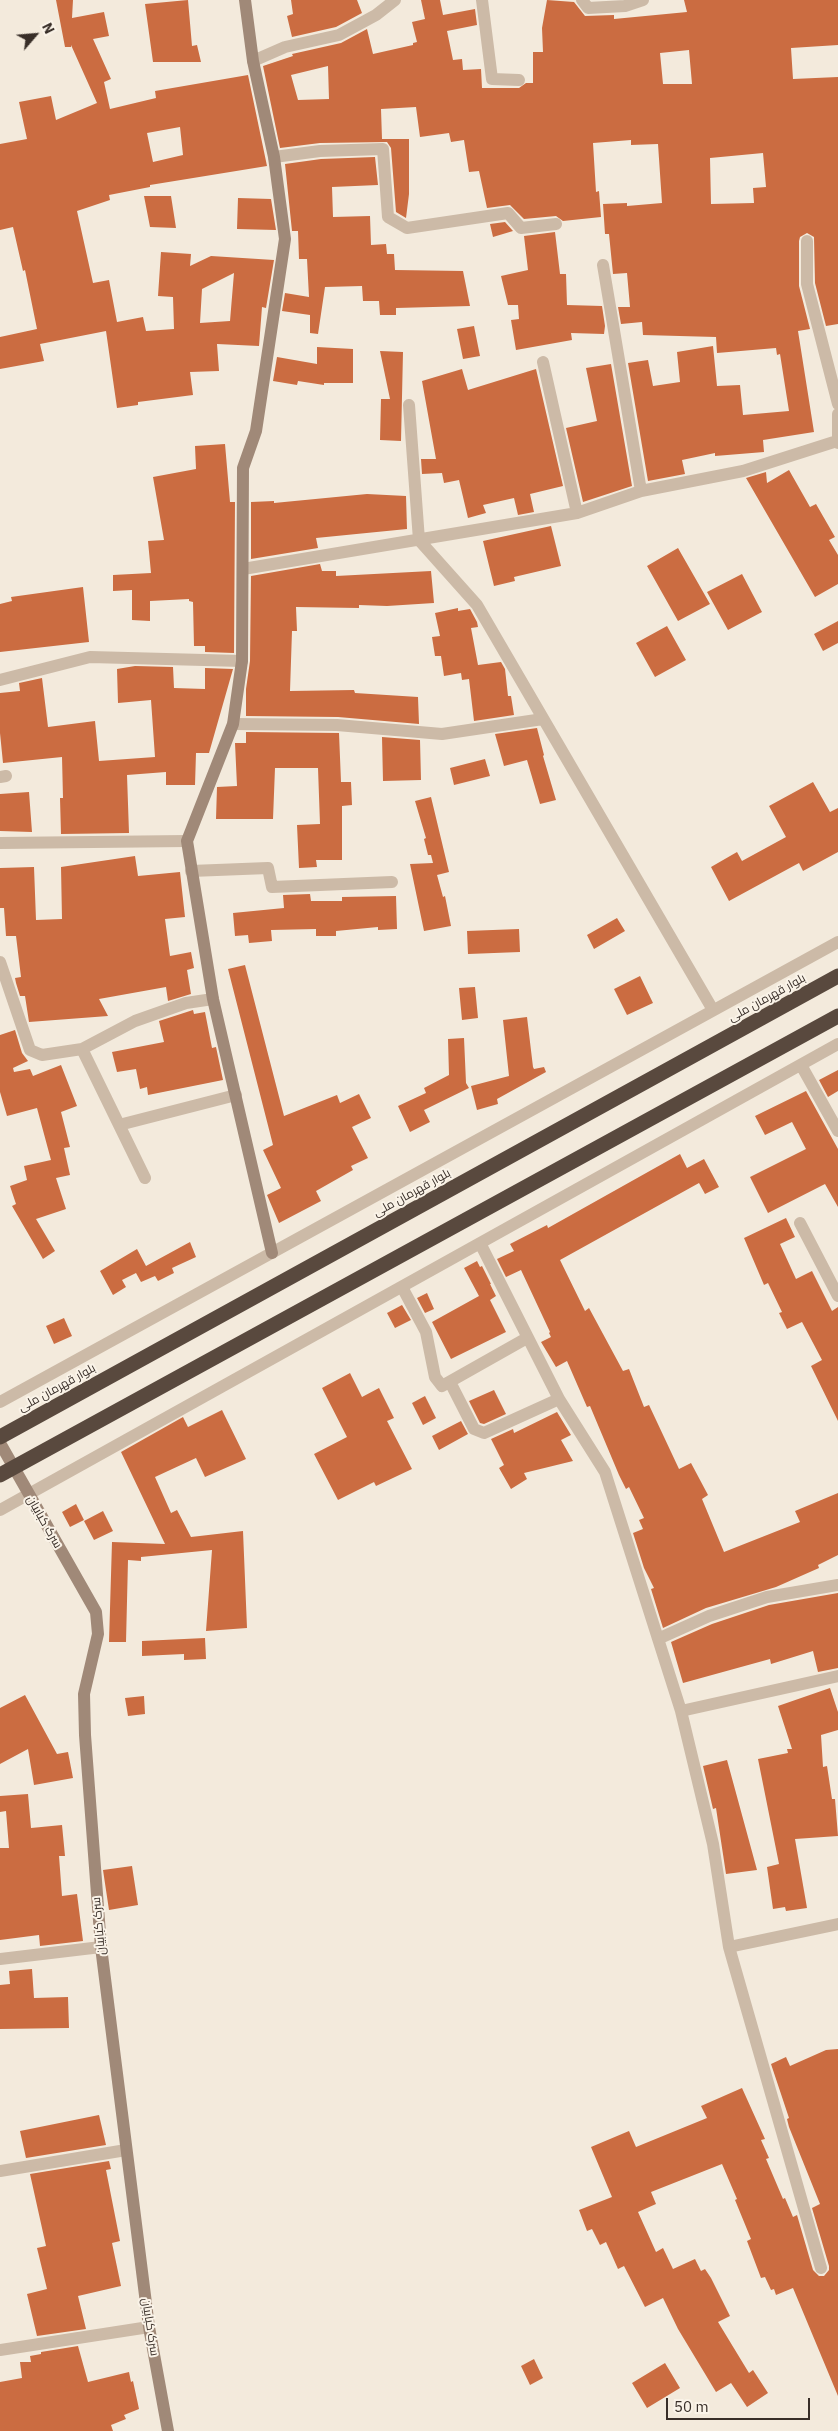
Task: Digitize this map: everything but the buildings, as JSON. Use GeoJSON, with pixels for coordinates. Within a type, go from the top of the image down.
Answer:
{"type":"FeatureCollection","features":[{"type":"Feature","properties":{"kind":"highway","name":"بلوار قهرمان ملی"},"geometry":{"type":"LineString","coordinates":[[0,1437],[838,976]]}},
{"type":"Feature","properties":{"kind":"highway"},"geometry":{"type":"LineString","coordinates":[[6,1471],[838,1016]]}},
{"type":"Feature","properties":{"kind":"street"},"geometry":{"type":"LineString","coordinates":[[245,0],[253,61],[274,157],[285,239],[256,431],[243,468],[242,661],[233,724],[187,842],[213,999],[272,1253]]}},
{"type":"Feature","properties":{"kind":"street"},"geometry":{"type":"LineString","coordinates":[[253,61],[286,47],[339,35],[376,15],[395,0]]}},
{"type":"Feature","properties":{"kind":"street"},"geometry":{"type":"LineString","coordinates":[[482,0],[492,79],[519,80]]}},
{"type":"Feature","properties":{"kind":"street"},"geometry":{"type":"LineString","coordinates":[[582,0],[588,8],[625,6],[643,0]]}},
{"type":"Feature","properties":{"kind":"street"},"geometry":{"type":"LineString","coordinates":[[274,157],[320,151],[383,149],[388,217],[408,228],[508,213],[521,228],[556,224]]}},
{"type":"Feature","properties":{"kind":"street"},"geometry":{"type":"LineString","coordinates":[[807,241],[807,284],[838,404]]}},
{"type":"Feature","properties":{"kind":"street"},"geometry":{"type":"LineString","coordinates":[[603,265],[641,491]]}},
{"type":"Feature","properties":{"kind":"street"},"geometry":{"type":"LineString","coordinates":[[543,362],[576,513]]}},
{"type":"Feature","properties":{"kind":"street"},"geometry":{"type":"LineString","coordinates":[[410,406],[419,540],[477,604],[713,1010]]}},
{"type":"Feature","properties":{"kind":"street"},"geometry":{"type":"LineString","coordinates":[[242,569],[576,513],[641,491],[743,471],[838,442],[838,414]]}},
{"type":"Feature","properties":{"kind":"street"},"geometry":{"type":"LineString","coordinates":[[0,680],[90,657],[242,661]]}},
{"type":"Feature","properties":{"kind":"street"},"geometry":{"type":"LineString","coordinates":[[233,724],[337,725],[442,734],[543,719]]}},
{"type":"Feature","properties":{"kind":"street"},"geometry":{"type":"LineString","coordinates":[[0,843],[187,842]]}},
{"type":"Feature","properties":{"kind":"street"},"geometry":{"type":"LineString","coordinates":[[191,871],[268,868],[272,887],[392,882]]}},
{"type":"Feature","properties":{"kind":"street"},"geometry":{"type":"LineString","coordinates":[[0,1402],[838,942]]}},
{"type":"Feature","properties":{"kind":"street"},"geometry":{"type":"LineString","coordinates":[[0,962],[30,1050],[42,1056],[82,1049],[135,1021],[186,1002],[213,999]]}},
{"type":"Feature","properties":{"kind":"street"},"geometry":{"type":"LineString","coordinates":[[0,1510],[838,1044]]}},
{"type":"Feature","properties":{"kind":"street"},"geometry":{"type":"LineString","coordinates":[[82,1049],[146,1178]]}},
{"type":"Feature","properties":{"kind":"street"},"geometry":{"type":"LineString","coordinates":[[801,1065],[838,1132]]}},
{"type":"Feature","properties":{"kind":"street"},"geometry":{"type":"LineString","coordinates":[[119,1125],[236,1095]]}},
{"type":"Feature","properties":{"kind":"street"},"geometry":{"type":"LineString","coordinates":[[800,1223],[837,1293]]}},
{"type":"Feature","properties":{"kind":"street"},"geometry":{"type":"LineString","coordinates":[[480,1243],[559,1399],[605,1472],[660,1638],[681,1711],[713,1844],[729,1947],[821,2268]]}},
{"type":"Feature","properties":{"kind":"street"},"geometry":{"type":"LineString","coordinates":[[402,1287],[426,1332],[437,1383],[442,1386],[527,1338]]}},
{"type":"Feature","properties":{"kind":"street"},"geometry":{"type":"LineString","coordinates":[[450,1382],[474,1429],[484,1433],[559,1399]]}},
{"type":"Feature","properties":{"kind":"street","name":"سرک کبابیان"},"geometry":{"type":"LineString","coordinates":[[0,1443],[6,1471],[28,1494],[96,1612],[98,1634],[84,1694],[101,1947],[149,2326],[168,2431]]}},
{"type":"Feature","properties":{"kind":"street"},"geometry":{"type":"LineString","coordinates":[[660,1638],[709,1616],[767,1597],[838,1585]]}},
{"type":"Feature","properties":{"kind":"street"},"geometry":{"type":"LineString","coordinates":[[681,1711],[838,1676]]}},
{"type":"Feature","properties":{"kind":"street"},"geometry":{"type":"LineString","coordinates":[[729,1947],[838,1924]]}},
{"type":"Feature","properties":{"kind":"street"},"geometry":{"type":"LineString","coordinates":[[0,1959],[101,1947]]}},
{"type":"Feature","properties":{"kind":"street"},"geometry":{"type":"LineString","coordinates":[[0,2171],[126,2150]]}},
{"type":"Feature","properties":{"kind":"street"},"geometry":{"type":"LineString","coordinates":[[0,2350],[149,2326]]}}]}
